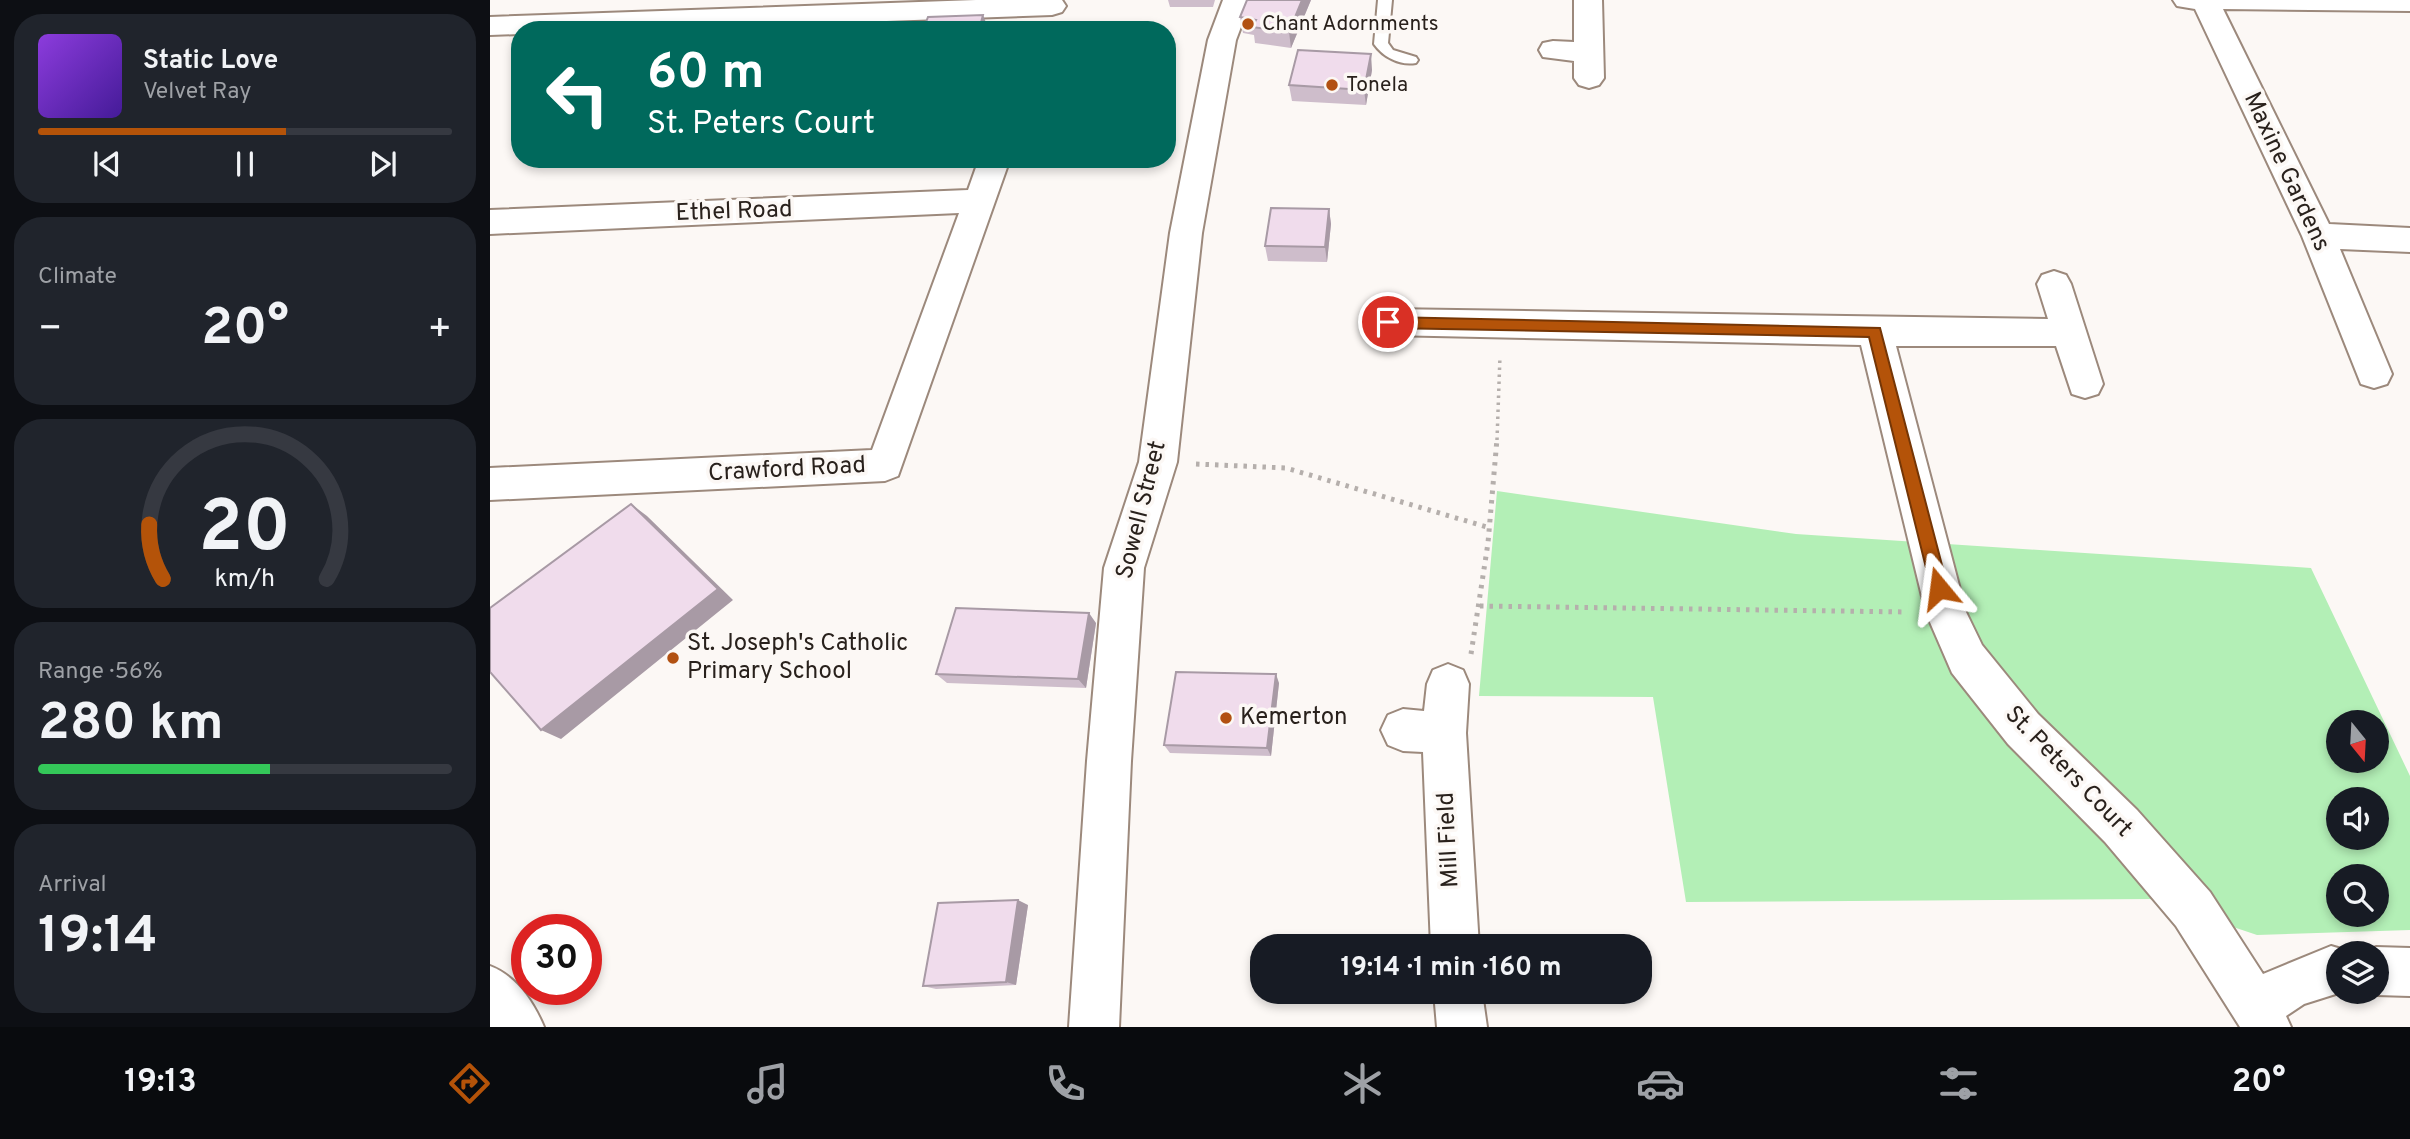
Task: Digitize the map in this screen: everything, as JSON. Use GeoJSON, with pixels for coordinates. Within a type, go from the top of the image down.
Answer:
{"type":"FeatureCollection","features":[{"type":"Feature","properties":{"kind":"street","name":"Sowell Street"},"geometry":{"type":"LineString","coordinates":[[1094,1027],[1108,775],[1124,568],[1158,462],[1186,233],[1222,40],[1237,0]]}},
{"type":"Feature","properties":{"kind":"street"},"geometry":{"type":"LineString","coordinates":[[1553,50],[1588,65],[1588,0]]}},
{"type":"Feature","properties":{"kind":"street"},"geometry":{"type":"LineString","coordinates":[[2196,1],[2410,2]]}},
{"type":"Feature","properties":{"kind":"street","name":"Maxine Gardens"},"geometry":{"type":"LineString","coordinates":[[2196,1],[2318,236],[2377,357]]}},
{"type":"Feature","properties":{"kind":"street"},"geometry":{"type":"LineString","coordinates":[[690,21],[1050,12]]}},
{"type":"Feature","properties":{"kind":"street"},"geometry":{"type":"LineString","coordinates":[[490,26],[511,25]]}},
{"type":"Feature","properties":{"kind":"street","name":"Crawford Road"},"geometry":{"type":"LineString","coordinates":[[490,484],[885,465],[992,168]]}},
{"type":"Feature","properties":{"kind":"street","name":"Ethel Road"},"geometry":{"type":"LineString","coordinates":[[490,222],[979,201]]}},
{"type":"Feature","properties":{"kind":"street"},"geometry":{"type":"LineString","coordinates":[[2318,236],[2410,240]]}},
{"type":"Feature","properties":{"kind":"street"},"geometry":{"type":"LineString","coordinates":[[2054,284],[2085,384]]}},
{"type":"Feature","properties":{"kind":"street"},"geometry":{"type":"LineString","coordinates":[[1410,330],[1501,324],[1875,332],[2069,332]]}},
{"type":"Feature","properties":{"kind":"street","name":"St. Peters Court"},"geometry":{"type":"LineString","coordinates":[[1875,332],[1946,613],[1967,659],[2023,729],[2121,825],[2193,909],[2261,1016]]}},
{"type":"Feature","properties":{"kind":"street","name":"Mill Field"},"geometry":{"type":"LineString","coordinates":[[1448,684],[1423,732],[1453,934]]}},
{"type":"Feature","properties":{"kind":"street"},"geometry":{"type":"LineString","coordinates":[[2389,971],[2410,972]]}},
{"type":"Feature","properties":{"kind":"street"},"geometry":{"type":"LineString","coordinates":[[2261,1016],[2290,986],[2326,972]]}},
{"type":"Feature","properties":{"kind":"street"},"geometry":{"type":"LineString","coordinates":[[490,990],[519,1027]]}},
{"type":"Feature","properties":{"kind":"street"},"geometry":{"type":"LineString","coordinates":[[1459,1004],[1462,1027]]}},
{"type":"Feature","properties":{"kind":"lane"},"geometry":{"type":"LineString","coordinates":[[1385,0],[1381,44],[1388,53],[1411,60]]}},
{"type":"Feature","properties":{"kind":"path"},"geometry":{"type":"LineString","coordinates":[[1448,684],[1469,664],[1480,606],[1498,441],[1501,324]]}},
{"type":"Feature","properties":{"kind":"path"},"geometry":{"type":"LineString","coordinates":[[1158,462],[1286,468],[1487,527]]}},
{"type":"Feature","properties":{"kind":"path"},"geometry":{"type":"LineString","coordinates":[[1480,606],[1946,613]]}},
{"type":"Feature","properties":{"kind":"green space"},"geometry":{"type":"Polygon","coordinates":[[[1497,491],[1796,534],[2311,568],[2379,710],[2326,710],[2326,774],[2389,774],[2389,732],[2410,776],[2410,930],[2257,935],[2150,899],[1686,902],[1653,697],[1479,696],[1497,491]]]}},
{"type":"Feature","properties":{"kind":"building"},"geometry":{"type":"Polygon","coordinates":[[[1247,0],[1302,0],[1289,32],[1252,27],[1256,20],[1240,17],[1247,0]]]}},
{"type":"Feature","properties":{"kind":"building"},"geometry":{"type":"Polygon","coordinates":[[[983,15],[981,21],[926,21],[928,17],[983,15]]]}},
{"type":"Feature","properties":{"kind":"building"},"geometry":{"type":"Polygon","coordinates":[[[1298,50],[1371,54],[1364,90],[1289,85],[1298,50]]]}},
{"type":"Feature","properties":{"kind":"building"},"geometry":{"type":"Polygon","coordinates":[[[1271,208],[1329,209],[1325,247],[1265,246],[1271,208]]]}},
{"type":"Feature","properties":{"kind":"building"},"geometry":{"type":"Polygon","coordinates":[[[631,504],[718,589],[541,730],[490,672],[490,608],[631,504]]]}},
{"type":"Feature","properties":{"kind":"building"},"geometry":{"type":"Polygon","coordinates":[[[956,608],[1089,613],[1078,679],[936,674],[956,608]]]}},
{"type":"Feature","properties":{"kind":"building","name":"Kemerton"},"geometry":{"type":"Polygon","coordinates":[[[1176,672],[1276,674],[1267,748],[1164,745],[1176,672]]]}},
{"type":"Feature","properties":{"kind":"building"},"geometry":{"type":"Polygon","coordinates":[[[1018,900],[1006,982],[923,986],[938,903],[1018,900]]]}},
{"type":"Feature","properties":{"kind":"place","name":"Chant Adornments"},"geometry":{"type":"Point","coordinates":[1248,24]}},
{"type":"Feature","properties":{"kind":"place","name":"Tonela"},"geometry":{"type":"Point","coordinates":[1332,85]}},
{"type":"Feature","properties":{"kind":"place","name":"St. Joseph's Catholic Primary School"},"geometry":{"type":"Point","coordinates":[673,658]}},
{"type":"Feature","properties":{"kind":"place","name":"Kemerton"},"geometry":{"type":"Point","coordinates":[1226,718]}},
{"type":"Feature","properties":{"kind":"route"},"geometry":{"type":"LineString","coordinates":[[1388,322],[1875,332],[1939,588]]}}]}
